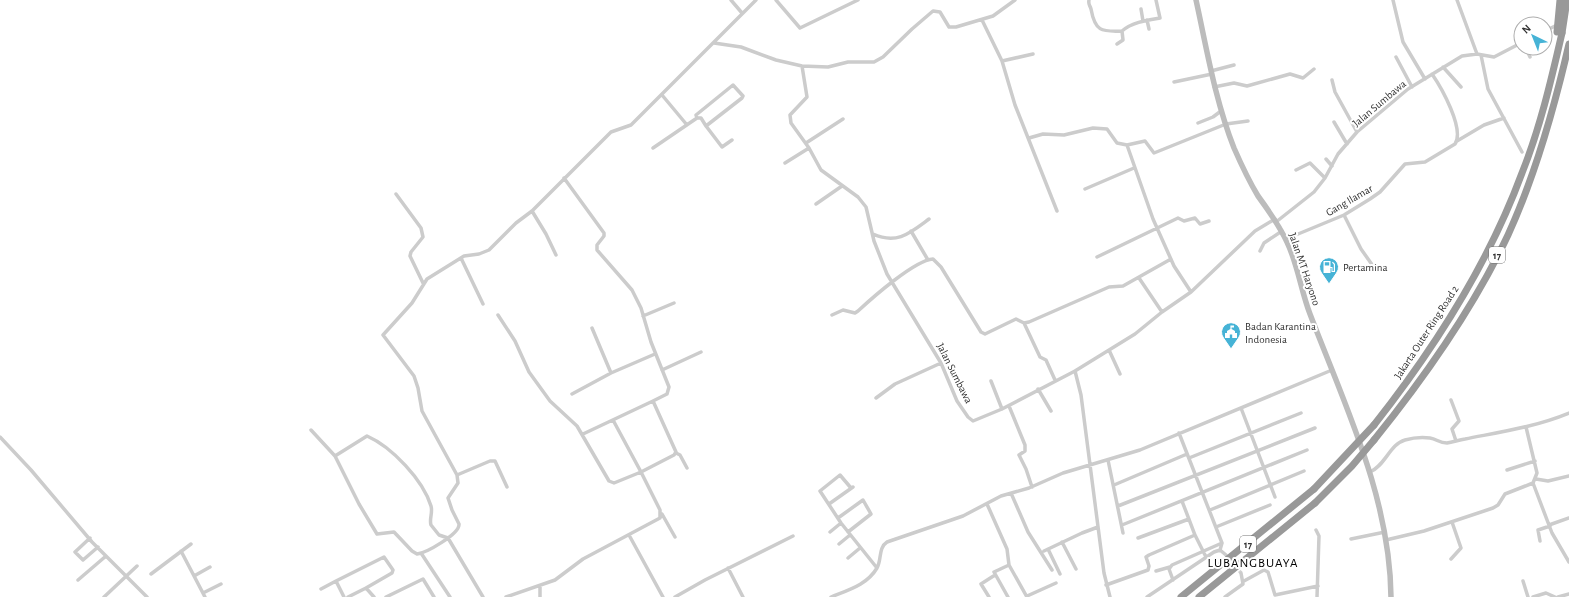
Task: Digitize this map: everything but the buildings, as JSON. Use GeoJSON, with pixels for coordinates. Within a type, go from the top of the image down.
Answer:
{"type":"FeatureCollection","features":[{"type":"Feature","properties":{"kind":"highway"},"geometry":{"type":"LineString","coordinates":[[1560,0],[1560,33]]}},
{"type":"Feature","properties":{"kind":"highway","name":"Jakarta Outer Ring Road 2"},"geometry":{"type":"LineString","coordinates":[[1181,597],[1314,489],[1374,425],[1417,368],[1461,300],[1497,233],[1522,174],[1549,90],[1567,0]]}},
{"type":"Feature","properties":{"kind":"highway","name":"Jakarta Outer Ring Road 2"},"geometry":{"type":"LineString","coordinates":[[1199,597],[1315,503],[1352,466],[1404,403],[1436,359],[1474,299],[1508,235],[1532,177],[1546,134],[1569,44]]}},
{"type":"Feature","properties":{"kind":"main road","name":"Jalan MT Haryono"},"geometry":{"type":"LineString","coordinates":[[1196,0],[1211,73],[1221,111],[1252,184],[1276,220],[1286,239],[1307,306],[1370,472],[1385,532],[1391,597]]}},
{"type":"Feature","properties":{"kind":"street"},"geometry":{"type":"LineString","coordinates":[[731,0],[742,13]]}},
{"type":"Feature","properties":{"kind":"street"},"geometry":{"type":"LineString","coordinates":[[420,553],[448,538],[460,527],[448,498],[458,483],[457,475],[422,411],[416,381],[406,365],[383,335],[412,303],[423,283],[461,258],[468,255],[486,252],[516,223],[532,211],[613,130],[629,126],[662,95],[756,0]]}},
{"type":"Feature","properties":{"kind":"street"},"geometry":{"type":"LineString","coordinates":[[776,0],[800,28],[858,0]]}},
{"type":"Feature","properties":{"kind":"street"},"geometry":{"type":"LineString","coordinates":[[714,42],[741,47],[776,60],[802,66],[828,67],[848,62],[877,61],[933,11],[940,12],[947,24],[952,28],[982,20],[998,13],[1015,0]]}},
{"type":"Feature","properties":{"kind":"street"},"geometry":{"type":"LineString","coordinates":[[1089,0],[1091,13],[1098,27],[1107,32],[1122,31],[1145,21],[1160,18],[1156,0]]}},
{"type":"Feature","properties":{"kind":"street"},"geometry":{"type":"LineString","coordinates":[[1393,0],[1403,42],[1425,79]]}},
{"type":"Feature","properties":{"kind":"street"},"geometry":{"type":"LineString","coordinates":[[1457,0],[1479,54],[1488,89],[1522,152]]}},
{"type":"Feature","properties":{"kind":"street"},"geometry":{"type":"LineString","coordinates":[[1141,8],[1149,29]]}},
{"type":"Feature","properties":{"kind":"street"},"geometry":{"type":"LineString","coordinates":[[1553,26],[1569,16]]}},
{"type":"Feature","properties":{"kind":"street"},"geometry":{"type":"LineString","coordinates":[[982,20],[1002,61],[1015,105],[1057,211]]}},
{"type":"Feature","properties":{"kind":"street"},"geometry":{"type":"LineString","coordinates":[[1117,44],[1123,40],[1122,31]]}},
{"type":"Feature","properties":{"kind":"street","name":"Jalan Sumbawa"},"geometry":{"type":"LineString","coordinates":[[802,66],[807,98],[789,118],[806,143],[821,170],[864,203],[869,215],[873,234],[884,268],[941,363],[957,401],[970,420],[976,421],[1009,406],[1038,389],[1075,371],[1135,334],[1162,312],[1191,292],[1255,231],[1276,220],[1312,194],[1325,178],[1347,144],[1358,132],[1412,87],[1462,56],[1479,54],[1496,57],[1513,47]]}},
{"type":"Feature","properties":{"kind":"street"},"geometry":{"type":"LineString","coordinates":[[1002,61],[1033,54]]}},
{"type":"Feature","properties":{"kind":"street"},"geometry":{"type":"LineString","coordinates":[[1396,57],[1412,87]]}},
{"type":"Feature","properties":{"kind":"street"},"geometry":{"type":"LineString","coordinates":[[1174,82],[1211,73],[1234,65]]}},
{"type":"Feature","properties":{"kind":"street"},"geometry":{"type":"LineString","coordinates":[[1444,67],[1461,87]]}},
{"type":"Feature","properties":{"kind":"street"},"geometry":{"type":"LineString","coordinates":[[1214,86],[1234,83],[1247,86],[1290,74],[1303,78],[1314,69]]}},
{"type":"Feature","properties":{"kind":"street"},"geometry":{"type":"LineString","coordinates":[[1432,74],[1446,97],[1454,121],[1457,141],[1484,126],[1504,118]]}},
{"type":"Feature","properties":{"kind":"street"},"geometry":{"type":"LineString","coordinates":[[1332,80],[1335,92],[1358,132]]}},
{"type":"Feature","properties":{"kind":"street"},"geometry":{"type":"LineString","coordinates":[[653,148],[697,118],[696,115],[732,86],[735,86],[743,96],[742,98],[706,126]]}},
{"type":"Feature","properties":{"kind":"street"},"geometry":{"type":"LineString","coordinates":[[662,95],[687,125]]}},
{"type":"Feature","properties":{"kind":"street"},"geometry":{"type":"LineString","coordinates":[[1198,123],[1213,117],[1221,111]]}},
{"type":"Feature","properties":{"kind":"street"},"geometry":{"type":"LineString","coordinates":[[697,118],[701,118],[722,147],[732,140]]}},
{"type":"Feature","properties":{"kind":"street"},"geometry":{"type":"LineString","coordinates":[[806,143],[843,119]]}},
{"type":"Feature","properties":{"kind":"street"},"geometry":{"type":"LineString","coordinates":[[1029,138],[1043,134],[1064,135],[1099,128],[1107,129],[1117,143],[1127,145],[1144,141],[1154,153],[1226,124],[1248,121]]}},
{"type":"Feature","properties":{"kind":"street"},"geometry":{"type":"LineString","coordinates":[[1334,122],[1347,144]]}},
{"type":"Feature","properties":{"kind":"street","name":"Gang Ilamar"},"geometry":{"type":"LineString","coordinates":[[1286,239],[1344,215],[1379,193],[1401,167],[1411,163],[1422,163],[1430,160],[1454,146],[1457,141]]}},
{"type":"Feature","properties":{"kind":"street"},"geometry":{"type":"LineString","coordinates":[[1127,145],[1134,168],[1157,228],[1171,259],[1191,292]]}},
{"type":"Feature","properties":{"kind":"street"},"geometry":{"type":"LineString","coordinates":[[785,164],[809,148]]}},
{"type":"Feature","properties":{"kind":"street"},"geometry":{"type":"LineString","coordinates":[[1326,159],[1332,166]]}},
{"type":"Feature","properties":{"kind":"street"},"geometry":{"type":"LineString","coordinates":[[1296,170],[1310,163],[1325,178]]}},
{"type":"Feature","properties":{"kind":"street"},"geometry":{"type":"LineString","coordinates":[[1085,189],[1134,168]]}},
{"type":"Feature","properties":{"kind":"street"},"geometry":{"type":"LineString","coordinates":[[564,178],[604,232],[604,236],[598,243],[597,248],[629,285],[643,316],[655,354],[669,387],[668,392],[653,401],[583,434]]}},
{"type":"Feature","properties":{"kind":"street"},"geometry":{"type":"LineString","coordinates":[[816,204],[842,186]]}},
{"type":"Feature","properties":{"kind":"street"},"geometry":{"type":"LineString","coordinates":[[396,194],[421,228],[423,237],[411,252],[410,256],[423,283]]}},
{"type":"Feature","properties":{"kind":"street"},"geometry":{"type":"LineString","coordinates":[[532,211],[546,234],[556,255]]}},
{"type":"Feature","properties":{"kind":"street"},"geometry":{"type":"LineString","coordinates":[[1344,215],[1354,236],[1373,266]]}},
{"type":"Feature","properties":{"kind":"street"},"geometry":{"type":"LineString","coordinates":[[1097,257],[1178,218],[1184,221],[1193,218],[1200,224],[1209,220]]}},
{"type":"Feature","properties":{"kind":"street"},"geometry":{"type":"LineString","coordinates":[[873,234],[893,239],[911,232],[929,219]]}},
{"type":"Feature","properties":{"kind":"street"},"geometry":{"type":"LineString","coordinates":[[1260,251],[1264,242],[1282,231]]}},
{"type":"Feature","properties":{"kind":"street"},"geometry":{"type":"LineString","coordinates":[[911,232],[928,260]]}},
{"type":"Feature","properties":{"kind":"street"},"geometry":{"type":"LineString","coordinates":[[461,258],[483,304]]}},
{"type":"Feature","properties":{"kind":"street"},"geometry":{"type":"LineString","coordinates":[[832,315],[843,310],[855,313],[880,290],[928,260],[933,259],[940,265],[983,334],[1016,319],[1024,323],[1040,357],[1048,362],[1055,380]]}},
{"type":"Feature","properties":{"kind":"street"},"geometry":{"type":"LineString","coordinates":[[1024,323],[1045,316],[1109,287],[1123,286],[1171,259]]}},
{"type":"Feature","properties":{"kind":"street"},"geometry":{"type":"LineString","coordinates":[[1139,278],[1162,312]]}},
{"type":"Feature","properties":{"kind":"street"},"geometry":{"type":"LineString","coordinates":[[643,316],[674,303]]}},
{"type":"Feature","properties":{"kind":"street"},"geometry":{"type":"LineString","coordinates":[[498,315],[515,341],[529,372],[550,401],[574,423],[583,434],[611,482],[620,482],[676,453]]}},
{"type":"Feature","properties":{"kind":"street"},"geometry":{"type":"LineString","coordinates":[[592,328],[611,373]]}},
{"type":"Feature","properties":{"kind":"street"},"geometry":{"type":"LineString","coordinates":[[1109,350],[1120,374]]}},
{"type":"Feature","properties":{"kind":"street"},"geometry":{"type":"LineString","coordinates":[[662,370],[701,352]]}},
{"type":"Feature","properties":{"kind":"street"},"geometry":{"type":"LineString","coordinates":[[572,394],[611,373],[655,354]]}},
{"type":"Feature","properties":{"kind":"street"},"geometry":{"type":"LineString","coordinates":[[876,398],[895,384],[941,363]]}},
{"type":"Feature","properties":{"kind":"street"},"geometry":{"type":"LineString","coordinates":[[831,597],[856,587],[867,580],[877,568],[882,547],[887,542],[963,516],[1011,493],[1032,487],[1063,473],[1140,450],[1332,370]]}},
{"type":"Feature","properties":{"kind":"street"},"geometry":{"type":"LineString","coordinates":[[1075,371],[1081,395],[1106,585],[1110,597]]}},
{"type":"Feature","properties":{"kind":"street"},"geometry":{"type":"LineString","coordinates":[[991,381],[1002,409]]}},
{"type":"Feature","properties":{"kind":"street"},"geometry":{"type":"LineString","coordinates":[[1038,389],[1051,412]]}},
{"type":"Feature","properties":{"kind":"street"},"geometry":{"type":"LineString","coordinates":[[1451,400],[1459,421],[1452,429],[1456,441]]}},
{"type":"Feature","properties":{"kind":"street"},"geometry":{"type":"LineString","coordinates":[[653,401],[676,453],[680,455],[687,468]]}},
{"type":"Feature","properties":{"kind":"street"},"geometry":{"type":"LineString","coordinates":[[1009,406],[1025,445],[1025,451],[1019,455],[1026,468],[1032,487]]}},
{"type":"Feature","properties":{"kind":"street"},"geometry":{"type":"LineString","coordinates":[[1241,408],[1275,497]]}},
{"type":"Feature","properties":{"kind":"street"},"geometry":{"type":"LineString","coordinates":[[1189,458],[1301,413]]}},
{"type":"Feature","properties":{"kind":"street"},"geometry":{"type":"LineString","coordinates":[[1370,472],[1375,470],[1401,441],[1427,438],[1440,443],[1456,441],[1526,427],[1569,413]]}},
{"type":"Feature","properties":{"kind":"street"},"geometry":{"type":"LineString","coordinates":[[613,420],[675,537]]}},
{"type":"Feature","properties":{"kind":"street"},"geometry":{"type":"LineString","coordinates":[[1386,540],[1452,522],[1496,507],[1506,494],[1533,483],[1536,479],[1535,461],[1526,427]]}},
{"type":"Feature","properties":{"kind":"street"},"geometry":{"type":"LineString","coordinates":[[1118,506],[1315,428]]}},
{"type":"Feature","properties":{"kind":"street"},"geometry":{"type":"LineString","coordinates":[[311,430],[335,456],[375,533],[394,532],[412,551],[420,553],[450,597]]}},
{"type":"Feature","properties":{"kind":"street"},"geometry":{"type":"LineString","coordinates":[[1147,597],[1206,557],[1220,550],[1222,543],[1179,433]]}},
{"type":"Feature","properties":{"kind":"street"},"geometry":{"type":"LineString","coordinates":[[335,456],[367,436],[400,459],[415,477],[432,508],[431,525],[439,534],[448,538],[482,597]]}},
{"type":"Feature","properties":{"kind":"street"},"geometry":{"type":"LineString","coordinates":[[0,437],[106,556],[147,597]]}},
{"type":"Feature","properties":{"kind":"street"},"geometry":{"type":"LineString","coordinates":[[1122,525],[1307,450]]}},
{"type":"Feature","properties":{"kind":"street"},"geometry":{"type":"LineString","coordinates":[[1114,485],[1187,454]]}},
{"type":"Feature","properties":{"kind":"street"},"geometry":{"type":"LineString","coordinates":[[1108,460],[1123,534]]}},
{"type":"Feature","properties":{"kind":"street"},"geometry":{"type":"LineString","coordinates":[[457,475],[490,461],[495,461],[508,487]]}},
{"type":"Feature","properties":{"kind":"street"},"geometry":{"type":"LineString","coordinates":[[1507,470],[1535,461]]}},
{"type":"Feature","properties":{"kind":"street"},"geometry":{"type":"LineString","coordinates":[[1210,510],[1304,471]]}},
{"type":"Feature","properties":{"kind":"street"},"geometry":{"type":"LineString","coordinates":[[829,504],[852,488],[840,475],[820,491],[841,523],[877,568]]}},
{"type":"Feature","properties":{"kind":"street"},"geometry":{"type":"LineString","coordinates":[[1536,479],[1548,481],[1569,476]]}},
{"type":"Feature","properties":{"kind":"street"},"geometry":{"type":"LineString","coordinates":[[1533,483],[1549,526],[1569,562]]}},
{"type":"Feature","properties":{"kind":"street"},"geometry":{"type":"LineString","coordinates":[[1011,493],[1028,532],[1052,570]]}},
{"type":"Feature","properties":{"kind":"street"},"geometry":{"type":"LineString","coordinates":[[838,518],[863,500],[871,514],[839,544]]}},
{"type":"Feature","properties":{"kind":"street"},"geometry":{"type":"LineString","coordinates":[[1182,501],[1195,535],[1206,557]]}},
{"type":"Feature","properties":{"kind":"street"},"geometry":{"type":"LineString","coordinates":[[987,504],[1007,549],[1009,565],[1027,597],[1056,583]]}},
{"type":"Feature","properties":{"kind":"street"},"geometry":{"type":"LineString","coordinates":[[1216,527],[1270,506]]}},
{"type":"Feature","properties":{"kind":"street"},"geometry":{"type":"LineString","coordinates":[[506,597],[555,580],[583,559],[658,520],[661,513]]}},
{"type":"Feature","properties":{"kind":"street"},"geometry":{"type":"LineString","coordinates":[[1540,540],[1538,530],[1569,518]]}},
{"type":"Feature","properties":{"kind":"street"},"geometry":{"type":"LineString","coordinates":[[1138,538],[1189,519]]}},
{"type":"Feature","properties":{"kind":"street"},"geometry":{"type":"LineString","coordinates":[[1451,559],[1461,548],[1452,522]]}},
{"type":"Feature","properties":{"kind":"street"},"geometry":{"type":"LineString","coordinates":[[830,532],[841,523]]}},
{"type":"Feature","properties":{"kind":"street"},"geometry":{"type":"LineString","coordinates":[[1044,551],[1098,527]]}},
{"type":"Feature","properties":{"kind":"street"},"geometry":{"type":"LineString","coordinates":[[1316,530],[1319,536],[1317,597]]}},
{"type":"Feature","properties":{"kind":"street"},"geometry":{"type":"LineString","coordinates":[[1351,540],[1385,532]]}},
{"type":"Feature","properties":{"kind":"street"},"geometry":{"type":"LineString","coordinates":[[629,535],[663,597]]}},
{"type":"Feature","properties":{"kind":"street"},"geometry":{"type":"LineString","coordinates":[[1106,585],[1148,570],[1149,566],[1146,557],[1195,535]]}},
{"type":"Feature","properties":{"kind":"street"},"geometry":{"type":"LineString","coordinates":[[676,597],[728,568],[793,536]]}},
{"type":"Feature","properties":{"kind":"street"},"geometry":{"type":"LineString","coordinates":[[90,538],[75,552],[83,560],[98,547]]}},
{"type":"Feature","properties":{"kind":"street"},"geometry":{"type":"LineString","coordinates":[[1062,542],[1076,569]]}},
{"type":"Feature","properties":{"kind":"street"},"geometry":{"type":"LineString","coordinates":[[1156,571],[1170,567],[1175,563],[1222,543]]}},
{"type":"Feature","properties":{"kind":"street"},"geometry":{"type":"LineString","coordinates":[[151,574],[191,544]]}},
{"type":"Feature","properties":{"kind":"street"},"geometry":{"type":"LineString","coordinates":[[848,558],[860,548]]}},
{"type":"Feature","properties":{"kind":"street"},"geometry":{"type":"LineString","coordinates":[[1048,549],[1060,574]]}},
{"type":"Feature","properties":{"kind":"street"},"geometry":{"type":"LineString","coordinates":[[1220,550],[1226,555]]}},
{"type":"Feature","properties":{"kind":"street"},"geometry":{"type":"LineString","coordinates":[[181,551],[204,595],[221,584]]}},
{"type":"Feature","properties":{"kind":"street"},"geometry":{"type":"LineString","coordinates":[[78,580],[106,556]]}},
{"type":"Feature","properties":{"kind":"street"},"geometry":{"type":"LineString","coordinates":[[321,589],[384,557],[393,570],[392,573],[348,597]]}},
{"type":"Feature","properties":{"kind":"street"},"geometry":{"type":"LineString","coordinates":[[1008,597],[994,572],[1009,565]]}},
{"type":"Feature","properties":{"kind":"street"},"geometry":{"type":"LineString","coordinates":[[104,597],[137,566]]}},
{"type":"Feature","properties":{"kind":"street"},"geometry":{"type":"LineString","coordinates":[[194,576],[210,567]]}},
{"type":"Feature","properties":{"kind":"street"},"geometry":{"type":"LineString","coordinates":[[1170,567],[1173,580]]}},
{"type":"Feature","properties":{"kind":"street"},"geometry":{"type":"LineString","coordinates":[[728,568],[743,597]]}},
{"type":"Feature","properties":{"kind":"street"},"geometry":{"type":"LineString","coordinates":[[1225,597],[1244,581],[1264,570],[1268,572],[1275,595],[1318,586]]}},
{"type":"Feature","properties":{"kind":"street"},"geometry":{"type":"LineString","coordinates":[[1241,573],[1244,581]]}},
{"type":"Feature","properties":{"kind":"street"},"geometry":{"type":"LineString","coordinates":[[989,597],[981,584],[996,575]]}},
{"type":"Feature","properties":{"kind":"street"},"geometry":{"type":"LineString","coordinates":[[386,597],[423,579],[433,597]]}},
{"type":"Feature","properties":{"kind":"street"},"geometry":{"type":"LineString","coordinates":[[336,581],[344,597]]}},
{"type":"Feature","properties":{"kind":"street"},"geometry":{"type":"LineString","coordinates":[[1523,581],[1528,597]]}},
{"type":"Feature","properties":{"kind":"street"},"geometry":{"type":"LineString","coordinates":[[538,587],[539,597]]}},
{"type":"Feature","properties":{"kind":"street"},"geometry":{"type":"LineString","coordinates":[[366,588],[374,597]]}},
{"type":"Feature","properties":{"kind":"street"},"geometry":{"type":"LineString","coordinates":[[1231,592],[1233,597]]}},
{"type":"Feature","properties":{"kind":"street"},"geometry":{"type":"LineString","coordinates":[[1533,597],[1546,593],[1555,597]]}},
{"type":"Feature","properties":{"kind":"street"},"geometry":{"type":"LineString","coordinates":[[1558,597],[1569,594]]}},
{"type":"Feature","properties":{"kind":"tunnel"},"geometry":{"type":"LineString","coordinates":[[1229,558],[1241,573]]}},
{"type":"Feature","properties":{"kind":"place","name":"Pertamina"},"geometry":{"type":"Point","coordinates":[1329,284]}},
{"type":"Feature","properties":{"kind":"place","name":"Badan Karantina Indonesia"},"geometry":{"type":"Point","coordinates":[1231,349]}},
{"type":"Feature","properties":{"kind":"district","name":"LUBANGBUAYA"},"geometry":{"type":"Point","coordinates":[1253,562]}}]}
